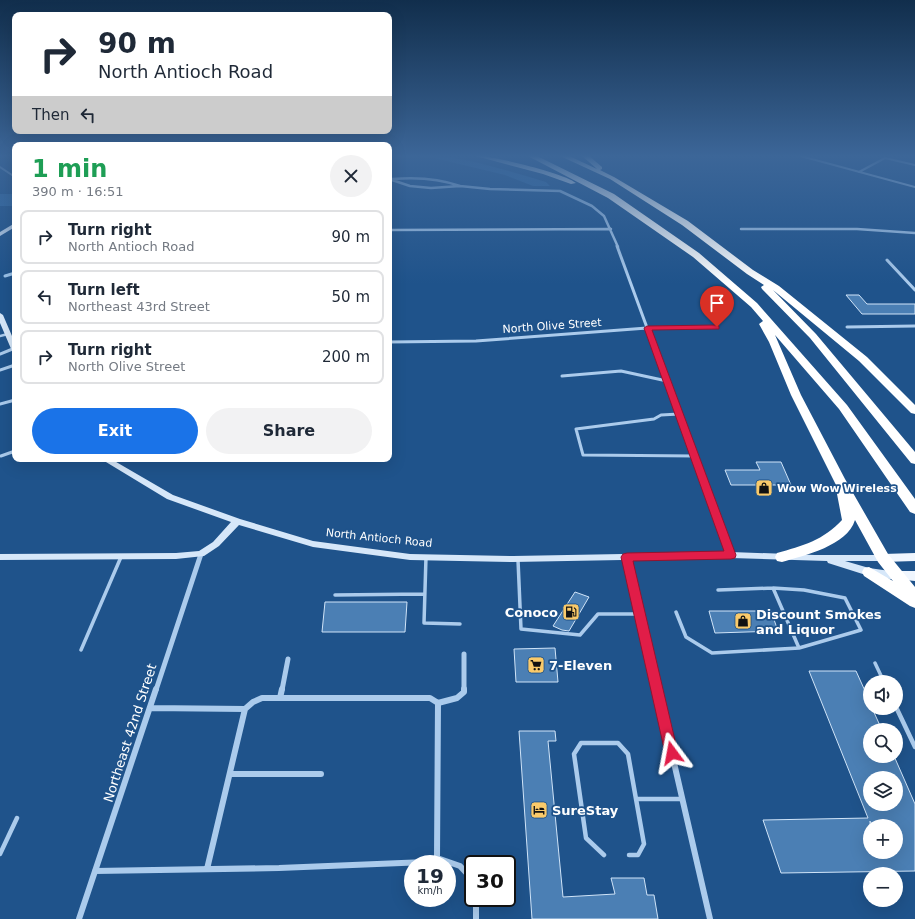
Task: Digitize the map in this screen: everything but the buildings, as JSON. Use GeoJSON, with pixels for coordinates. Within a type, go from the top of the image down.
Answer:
{"type":"FeatureCollection","features":[{"type":"Feature","properties":{"kind":"highway"},"geometry":{"type":"LineString","coordinates":[[605,198],[635,213]]}},
{"type":"Feature","properties":{"kind":"highway"},"geometry":{"type":"LineString","coordinates":[[615,198],[696,255],[754,305],[843,407],[915,509]]}},
{"type":"Feature","properties":{"kind":"highway"},"geometry":{"type":"LineString","coordinates":[[644,198],[685,223],[750,272],[776,288],[837,336],[863,359],[915,411]]}},
{"type":"Feature","properties":{"kind":"highway"},"geometry":{"type":"LineString","coordinates":[[750,272],[813,336],[915,460]]}},
{"type":"Feature","properties":{"kind":"highway"},"geometry":{"type":"LineString","coordinates":[[754,305],[774,342],[796,395],[839,479],[883,558],[915,597]]}},
{"type":"Feature","properties":{"kind":"highway"},"geometry":{"type":"LineString","coordinates":[[782,557],[820,545],[839,534],[849,521],[839,479]]}},
{"type":"Feature","properties":{"kind":"highway"},"geometry":{"type":"LineString","coordinates":[[869,572],[915,602]]}},
{"type":"Feature","properties":{"kind":"main road"},"geometry":{"type":"LineString","coordinates":[[0,228],[12,226]]}},
{"type":"Feature","properties":{"kind":"main road"},"geometry":{"type":"LineString","coordinates":[[0,234],[12,227]]}},
{"type":"Feature","properties":{"kind":"main road"},"geometry":{"type":"LineString","coordinates":[[0,315],[12,343]]}},
{"type":"Feature","properties":{"kind":"main road","name":"North Antioch Road"},"geometry":{"type":"LineString","coordinates":[[110,462],[170,497],[237,521],[313,544],[410,557],[518,559],[731,555],[820,558],[915,558]]}},
{"type":"Feature","properties":{"kind":"main road"},"geometry":{"type":"LineString","coordinates":[[0,558],[176,556],[201,554],[216,544],[237,521]]}},
{"type":"Feature","properties":{"kind":"main road","name":"North Antioch Road"},"geometry":{"type":"LineString","coordinates":[[820,558],[869,572],[899,576],[915,576]]}},
{"type":"Feature","properties":{"kind":"street"},"geometry":{"type":"LineString","coordinates":[[576,198],[583,201],[604,216],[611,229],[731,555]]}},
{"type":"Feature","properties":{"kind":"street"},"geometry":{"type":"LineString","coordinates":[[392,230],[611,229]]}},
{"type":"Feature","properties":{"kind":"street"},"geometry":{"type":"LineString","coordinates":[[741,230],[857,229],[915,233]]}},
{"type":"Feature","properties":{"kind":"street"},"geometry":{"type":"LineString","coordinates":[[887,260],[915,290]]}},
{"type":"Feature","properties":{"kind":"street"},"geometry":{"type":"LineString","coordinates":[[847,327],[915,326]]}},
{"type":"Feature","properties":{"kind":"street","name":"North Olive Street"},"geometry":{"type":"LineString","coordinates":[[392,342],[483,340],[647,328],[717,327]]}},
{"type":"Feature","properties":{"kind":"street"},"geometry":{"type":"LineString","coordinates":[[0,354],[12,350]]}},
{"type":"Feature","properties":{"kind":"street","name":"Northeast 42nd Street"},"geometry":{"type":"LineString","coordinates":[[79,919],[201,554]]}},
{"type":"Feature","properties":{"kind":"street"},"geometry":{"type":"LineString","coordinates":[[627,557],[710,919]]}},
{"type":"Feature","properties":{"kind":"street"},"geometry":{"type":"LineString","coordinates":[[208,869],[245,709],[253,702],[262,698],[430,698],[438,703],[457,698],[464,692],[464,654]]}},
{"type":"Feature","properties":{"kind":"street"},"geometry":{"type":"LineString","coordinates":[[280,698],[288,659]]}},
{"type":"Feature","properties":{"kind":"street"},"geometry":{"type":"LineString","coordinates":[[436,855],[438,703]]}},
{"type":"Feature","properties":{"kind":"street"},"geometry":{"type":"LineString","coordinates":[[150,708],[245,709]]}},
{"type":"Feature","properties":{"kind":"street"},"geometry":{"type":"LineString","coordinates":[[230,774],[321,774]]}},
{"type":"Feature","properties":{"kind":"street"},"geometry":{"type":"LineString","coordinates":[[95,871],[404,863]]}},
{"type":"Feature","properties":{"kind":"street"},"geometry":{"type":"LineString","coordinates":[[456,865],[460,866],[464,870]]}},
{"type":"Feature","properties":{"kind":"street"},"geometry":{"type":"LineString","coordinates":[[476,907],[476,919]]}},
{"type":"Feature","properties":{"kind":"lane"},"geometry":{"type":"LineString","coordinates":[[0,336],[8,334]]}},
{"type":"Feature","properties":{"kind":"lane"},"geometry":{"type":"LineString","coordinates":[[0,370],[12,366]]}},
{"type":"Feature","properties":{"kind":"lane"},"geometry":{"type":"LineString","coordinates":[[562,376],[621,372],[667,381]]}},
{"type":"Feature","properties":{"kind":"lane"},"geometry":{"type":"LineString","coordinates":[[0,404],[12,401]]}},
{"type":"Feature","properties":{"kind":"lane"},"geometry":{"type":"LineString","coordinates":[[679,414],[661,415],[654,420],[576,429],[583,455],[694,456]]}},
{"type":"Feature","properties":{"kind":"lane"},"geometry":{"type":"LineString","coordinates":[[1,456],[12,452]]}},
{"type":"Feature","properties":{"kind":"lane"},"geometry":{"type":"LineString","coordinates":[[81,650],[121,557]]}},
{"type":"Feature","properties":{"kind":"lane"},"geometry":{"type":"LineString","coordinates":[[426,557],[424,623],[460,624]]}},
{"type":"Feature","properties":{"kind":"lane"},"geometry":{"type":"LineString","coordinates":[[518,559],[521,629],[580,635],[598,614],[640,614]]}},
{"type":"Feature","properties":{"kind":"lane"},"geometry":{"type":"LineString","coordinates":[[773,588],[799,648]]}},
{"type":"Feature","properties":{"kind":"lane"},"geometry":{"type":"LineString","coordinates":[[676,612],[686,637],[712,653],[799,648],[861,630],[845,598],[804,590],[773,588],[718,590]]}},
{"type":"Feature","properties":{"kind":"lane"},"geometry":{"type":"LineString","coordinates":[[335,595],[424,594]]}},
{"type":"Feature","properties":{"kind":"lane"},"geometry":{"type":"LineString","coordinates":[[847,614],[853,614]]}},
{"type":"Feature","properties":{"kind":"lane"},"geometry":{"type":"LineString","coordinates":[[784,615],[803,615]]}},
{"type":"Feature","properties":{"kind":"lane"},"geometry":{"type":"LineString","coordinates":[[875,663],[881,675]]}},
{"type":"Feature","properties":{"kind":"lane"},"geometry":{"type":"LineString","coordinates":[[900,715],[915,747]]}},
{"type":"Feature","properties":{"kind":"lane"},"geometry":{"type":"LineString","coordinates":[[604,855],[586,838],[574,754],[581,743],[618,743],[628,754],[644,844],[638,855],[629,855]]}},
{"type":"Feature","properties":{"kind":"lane"},"geometry":{"type":"LineString","coordinates":[[636,799],[682,799]]}},
{"type":"Feature","properties":{"kind":"lane"},"geometry":{"type":"LineString","coordinates":[[0,854],[17,818]]}},
{"type":"Feature","properties":{"kind":"shaded area"},"geometry":{"type":"Polygon","coordinates":[[[0,198],[12,198],[12,206],[0,206],[0,198]]]}},
{"type":"Feature","properties":{"kind":"waterway"},"geometry":{"type":"LineString","coordinates":[[5,276],[12,274]]}},
{"type":"Feature","properties":{"kind":"place","name":"Wow Wow Wireless"},"geometry":{"type":"Point","coordinates":[764,488]}},
{"type":"Feature","properties":{"kind":"place","name":"Conoco"},"geometry":{"type":"Point","coordinates":[571,612]}},
{"type":"Feature","properties":{"kind":"place","name":"Discount Smokes and Liquor"},"geometry":{"type":"Point","coordinates":[743,621]}},
{"type":"Feature","properties":{"kind":"place","name":"7-Eleven"},"geometry":{"type":"Point","coordinates":[536,665]}},
{"type":"Feature","properties":{"kind":"place","name":"SureStay"},"geometry":{"type":"Point","coordinates":[539,810]}},
{"type":"Feature","properties":{"kind":"route"},"geometry":{"type":"LineString","coordinates":[[672,753],[627,557],[731,555],[647,328],[717,327]]}}]}
